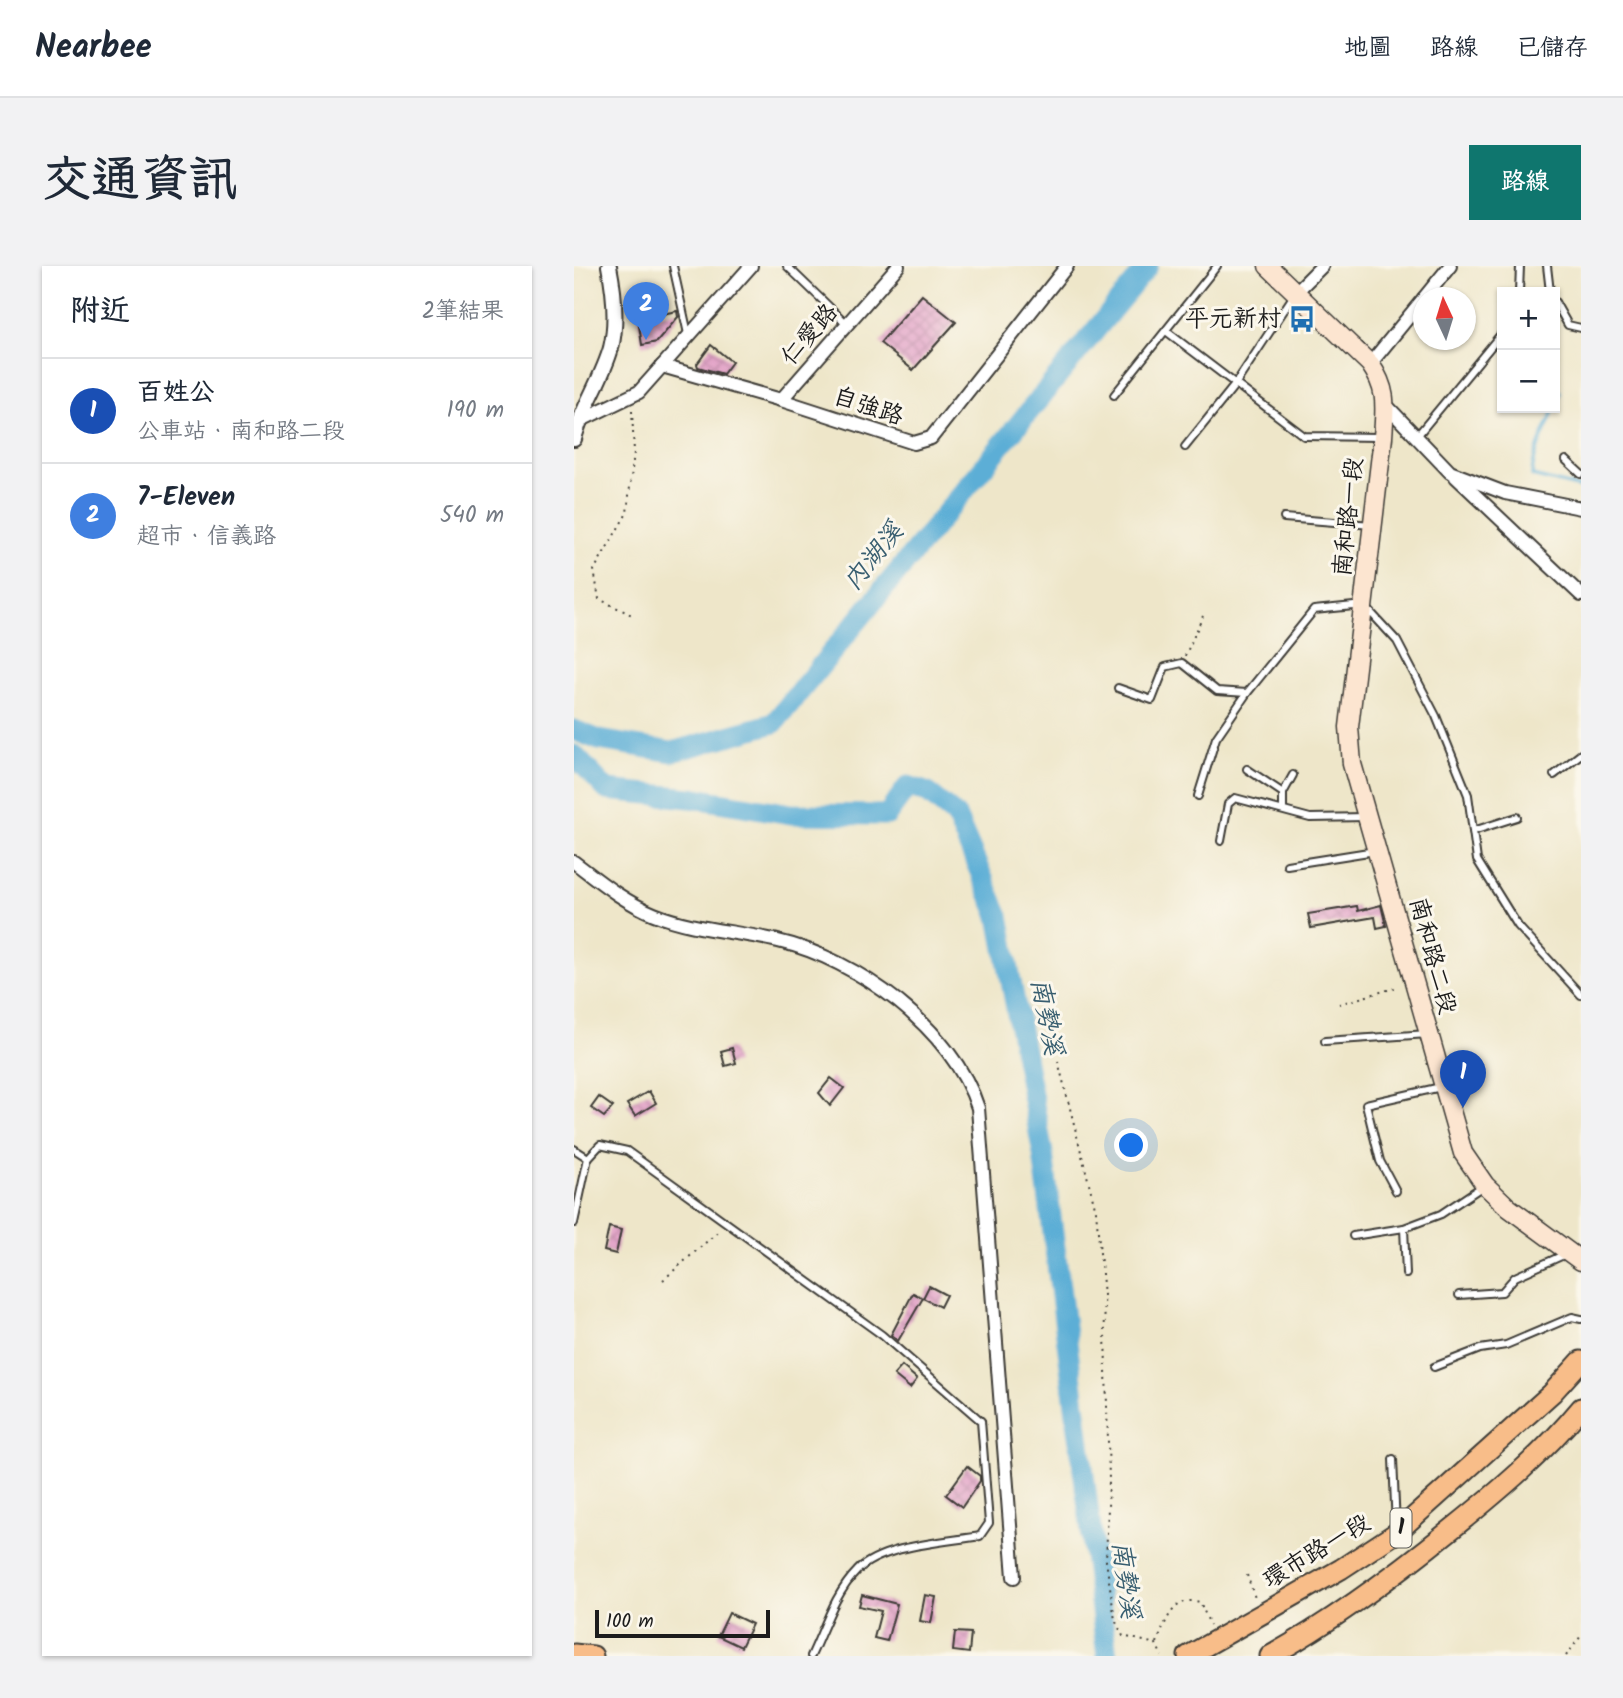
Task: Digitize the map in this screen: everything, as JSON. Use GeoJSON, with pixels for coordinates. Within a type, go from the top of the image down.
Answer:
{"type":"FeatureCollection","features":[{"type":"Feature","properties":{"kind":"main road","name":"南和路一段"},"geometry":{"type":"LineString","coordinates":[[1268,266],[1370,364],[1383,382],[1383,437],[1349,727],[1352,764],[1367,817]]}},
{"type":"Feature","properties":{"kind":"main road","name":"南和路二段"},"geometry":{"type":"LineString","coordinates":[[1367,817],[1463,1153],[1485,1185],[1509,1208],[1575,1257]]}},
{"type":"Feature","properties":{"kind":"main road","name":"環市路一段"},"geometry":{"type":"LineString","coordinates":[[1189,1656],[1341,1569],[1396,1533],[1552,1393],[1581,1361]]}},
{"type":"Feature","properties":{"kind":"main road","name":"1"},"geometry":{"type":"LineString","coordinates":[[1270,1656],[1361,1599],[1417,1558],[1516,1477],[1581,1408]]}},
{"type":"Feature","properties":{"kind":"main road"},"geometry":{"type":"LineString","coordinates":[[574,1654],[593,1656]]}},
{"type":"Feature","properties":{"kind":"street"},"geometry":{"type":"LineString","coordinates":[[574,439],[576,424],[611,347],[614,315],[609,266]]}},
{"type":"Feature","properties":{"kind":"street"},"geometry":{"type":"LineString","coordinates":[[576,424],[632,396],[751,266]]}},
{"type":"Feature","properties":{"kind":"street","name":"仁愛路"},"geometry":{"type":"LineString","coordinates":[[781,400],[898,266]]}},
{"type":"Feature","properties":{"kind":"street","name":"自強路"},"geometry":{"type":"LineString","coordinates":[[662,366],[781,400],[899,439],[923,442],[930,438],[1013,337],[1067,266]]}},
{"type":"Feature","properties":{"kind":"street"},"geometry":{"type":"LineString","coordinates":[[1296,292],[1322,266]]}},
{"type":"Feature","properties":{"kind":"street"},"geometry":{"type":"LineString","coordinates":[[1433,287],[1450,266]]}},
{"type":"Feature","properties":{"kind":"street"},"geometry":{"type":"LineString","coordinates":[[1370,364],[1413,311]]}},
{"type":"Feature","properties":{"kind":"street"},"geometry":{"type":"LineString","coordinates":[[1385,404],[1450,472],[1581,596]]}},
{"type":"Feature","properties":{"kind":"street"},"geometry":{"type":"LineString","coordinates":[[1450,472],[1505,493],[1581,508]]}},
{"type":"Feature","properties":{"kind":"street"},"geometry":{"type":"LineString","coordinates":[[574,862],[624,899],[653,914],[677,922],[779,941],[813,951],[857,971],[934,1036],[962,1070],[978,1108],[1014,1577]]}},
{"type":"Feature","properties":{"kind":"lane"},"geometry":{"type":"LineString","coordinates":[[673,266],[689,336]]}},
{"type":"Feature","properties":{"kind":"lane"},"geometry":{"type":"LineString","coordinates":[[787,266],[847,324]]}},
{"type":"Feature","properties":{"kind":"lane"},"geometry":{"type":"LineString","coordinates":[[1114,396],[1217,266]]}},
{"type":"Feature","properties":{"kind":"lane"},"geometry":{"type":"LineString","coordinates":[[1519,287],[1520,266]]}},
{"type":"Feature","properties":{"kind":"lane"},"geometry":{"type":"LineString","coordinates":[[1547,266],[1549,287]]}},
{"type":"Feature","properties":{"kind":"lane"},"geometry":{"type":"LineString","coordinates":[[1185,447],[1234,386],[1296,292]]}},
{"type":"Feature","properties":{"kind":"lane"},"geometry":{"type":"LineString","coordinates":[[1560,311],[1568,325],[1581,328]]}},
{"type":"Feature","properties":{"kind":"lane"},"geometry":{"type":"LineString","coordinates":[[1166,331],[1234,386],[1304,436],[1383,437]]}},
{"type":"Feature","properties":{"kind":"lane"},"geometry":{"type":"LineString","coordinates":[[1417,436],[1497,339]]}},
{"type":"Feature","properties":{"kind":"lane"},"geometry":{"type":"LineString","coordinates":[[1566,460],[1581,474]]}},
{"type":"Feature","properties":{"kind":"lane"},"geometry":{"type":"LineString","coordinates":[[1284,518],[1374,525]]}},
{"type":"Feature","properties":{"kind":"lane"},"geometry":{"type":"LineString","coordinates":[[1198,796],[1216,738],[1247,693],[1314,610],[1364,605],[1397,640],[1436,716],[1468,795],[1477,860],[1518,926],[1581,995]]}},
{"type":"Feature","properties":{"kind":"lane"},"geometry":{"type":"LineString","coordinates":[[1118,688],[1152,700],[1165,667],[1182,663],[1217,691],[1247,693]]}},
{"type":"Feature","properties":{"kind":"lane"},"geometry":{"type":"LineString","coordinates":[[1553,775],[1581,754]]}},
{"type":"Feature","properties":{"kind":"lane"},"geometry":{"type":"LineString","coordinates":[[1247,769],[1283,793]]}},
{"type":"Feature","properties":{"kind":"lane"},"geometry":{"type":"LineString","coordinates":[[1283,810],[1283,793],[1293,775]]}},
{"type":"Feature","properties":{"kind":"lane"},"geometry":{"type":"LineString","coordinates":[[1221,841],[1228,804],[1235,798],[1310,818],[1367,817]]}},
{"type":"Feature","properties":{"kind":"lane"},"geometry":{"type":"LineString","coordinates":[[1473,831],[1517,817]]}},
{"type":"Feature","properties":{"kind":"lane"},"geometry":{"type":"LineString","coordinates":[[1287,865],[1377,850]]}},
{"type":"Feature","properties":{"kind":"lane"},"geometry":{"type":"LineString","coordinates":[[1325,1041],[1428,1034]]}},
{"type":"Feature","properties":{"kind":"lane"},"geometry":{"type":"LineString","coordinates":[[1396,1191],[1380,1161],[1366,1104],[1443,1086]]}},
{"type":"Feature","properties":{"kind":"lane"},"geometry":{"type":"LineString","coordinates":[[574,1223],[588,1158],[600,1145],[627,1151],[882,1335],[975,1414],[983,1428],[987,1530],[980,1536],[900,1550],[858,1569],[843,1589],[811,1656]]}},
{"type":"Feature","properties":{"kind":"lane"},"geometry":{"type":"LineString","coordinates":[[574,1149],[588,1158]]}},
{"type":"Feature","properties":{"kind":"lane"},"geometry":{"type":"LineString","coordinates":[[1353,1236],[1404,1228],[1441,1214],[1485,1185]]}},
{"type":"Feature","properties":{"kind":"lane"},"geometry":{"type":"LineString","coordinates":[[1404,1228],[1406,1274]]}},
{"type":"Feature","properties":{"kind":"lane"},"geometry":{"type":"LineString","coordinates":[[1459,1295],[1502,1292],[1515,1277],[1575,1257]]}},
{"type":"Feature","properties":{"kind":"lane"},"geometry":{"type":"LineString","coordinates":[[1434,1367],[1480,1349],[1506,1345],[1572,1317],[1581,1319]]}},
{"type":"Feature","properties":{"kind":"lane"},"geometry":{"type":"LineString","coordinates":[[1394,1459],[1396,1533]]}},
{"type":"Feature","properties":{"kind":"path"},"geometry":{"type":"LineString","coordinates":[[632,396],[634,452],[627,513],[594,570],[599,598],[634,616]]}},
{"type":"Feature","properties":{"kind":"path"},"geometry":{"type":"LineString","coordinates":[[1182,663],[1203,616]]}},
{"type":"Feature","properties":{"kind":"path"},"geometry":{"type":"LineString","coordinates":[[1339,1004],[1414,982]]}},
{"type":"Feature","properties":{"kind":"path"},"geometry":{"type":"LineString","coordinates":[[1058,1061],[1096,1211],[1104,1295],[1109,1480],[1106,1561],[1115,1620],[1123,1636],[1156,1644]]}},
{"type":"Feature","properties":{"kind":"path"},"geometry":{"type":"LineString","coordinates":[[663,1280],[726,1225]]}},
{"type":"Feature","properties":{"kind":"path"},"geometry":{"type":"LineString","coordinates":[[1247,1575],[1261,1616]]}},
{"type":"Feature","properties":{"kind":"path"},"geometry":{"type":"LineString","coordinates":[[1162,1656],[1156,1644],[1168,1613],[1185,1601],[1200,1602],[1216,1640]]}},
{"type":"Feature","properties":{"kind":"path"},"geometry":{"type":"LineString","coordinates":[[1566,1656],[1581,1636]]}},
{"type":"Feature","properties":{"kind":"building"},"geometry":{"type":"Polygon","coordinates":[[[922,295],[956,322],[913,370],[880,343],[922,295]]]}},
{"type":"Feature","properties":{"kind":"building"},"geometry":{"type":"Polygon","coordinates":[[[677,311],[678,317],[657,342],[642,345],[638,319],[677,311]]]}},
{"type":"Feature","properties":{"kind":"building"},"geometry":{"type":"Polygon","coordinates":[[[711,345],[732,362],[723,374],[698,367],[697,364],[711,345]]]}},
{"type":"Feature","properties":{"kind":"building"},"geometry":{"type":"Polygon","coordinates":[[[1381,905],[1386,926],[1377,928],[1375,917],[1311,928],[1308,914],[1357,906],[1358,911],[1381,905]]]}},
{"type":"Feature","properties":{"kind":"building"},"geometry":{"type":"Polygon","coordinates":[[[732,1048],[736,1063],[725,1066],[721,1051],[732,1048]]]}},
{"type":"Feature","properties":{"kind":"building"},"geometry":{"type":"Polygon","coordinates":[[[831,1078],[844,1088],[830,1106],[819,1093],[831,1078]]]}},
{"type":"Feature","properties":{"kind":"building"},"geometry":{"type":"Polygon","coordinates":[[[649,1091],[656,1103],[635,1116],[627,1104],[649,1091]]]}},
{"type":"Feature","properties":{"kind":"building"},"geometry":{"type":"Polygon","coordinates":[[[599,1097],[613,1107],[604,1117],[591,1108],[599,1097]]]}},
{"type":"Feature","properties":{"kind":"building"},"geometry":{"type":"Polygon","coordinates":[[[609,1227],[621,1230],[616,1254],[604,1251],[609,1227]]]}},
{"type":"Feature","properties":{"kind":"building"},"geometry":{"type":"Polygon","coordinates":[[[929,1286],[946,1295],[940,1307],[923,1298],[929,1286]]]}},
{"type":"Feature","properties":{"kind":"building"},"geometry":{"type":"Polygon","coordinates":[[[913,1293],[923,1298],[898,1341],[891,1335],[913,1293]]]}},
{"type":"Feature","properties":{"kind":"building"},"geometry":{"type":"Polygon","coordinates":[[[902,1366],[917,1379],[910,1388],[894,1375],[902,1366]]]}},
{"type":"Feature","properties":{"kind":"building"},"geometry":{"type":"Polygon","coordinates":[[[967,1466],[980,1476],[980,1481],[962,1507],[946,1495],[967,1466]]]}},
{"type":"Feature","properties":{"kind":"building"},"geometry":{"type":"Polygon","coordinates":[[[862,1595],[897,1604],[887,1641],[874,1638],[881,1611],[859,1606],[862,1595]]]}},
{"type":"Feature","properties":{"kind":"building"},"geometry":{"type":"Polygon","coordinates":[[[925,1595],[936,1597],[931,1623],[920,1621],[925,1595]]]}},
{"type":"Feature","properties":{"kind":"building"},"geometry":{"type":"Polygon","coordinates":[[[729,1613],[752,1624],[741,1647],[718,1636],[729,1613]]]}},
{"type":"Feature","properties":{"kind":"building"},"geometry":{"type":"Polygon","coordinates":[[[955,1632],[971,1633],[969,1653],[953,1651],[955,1632]]]}},
{"type":"Feature","properties":{"kind":"waterway","name":"內湖溪"},"geometry":{"type":"LineString","coordinates":[[574,730],[599,740],[672,752],[774,723],[1148,266]]}},
{"type":"Feature","properties":{"kind":"waterway"},"geometry":{"type":"LineString","coordinates":[[1553,413],[1539,444],[1532,476],[1581,488]]}},
{"type":"Feature","properties":{"kind":"waterway","name":"南勢溪"},"geometry":{"type":"LineString","coordinates":[[574,755],[607,790],[701,799],[791,814],[887,815],[908,786],[928,793],[956,816],[999,916],[1043,1154],[1107,1656]]}},
{"type":"Feature","properties":{"kind":"place","name":"平元新村"},"geometry":{"type":"Point","coordinates":[1302,319]}},
{"type":"Feature","properties":{"kind":"place","name":"7-Eleven"},"geometry":{"type":"Point","coordinates":[646,340]}},
{"type":"Feature","properties":{"kind":"place","name":"百姓公"},"geometry":{"type":"Point","coordinates":[1463,1108]}}]}
